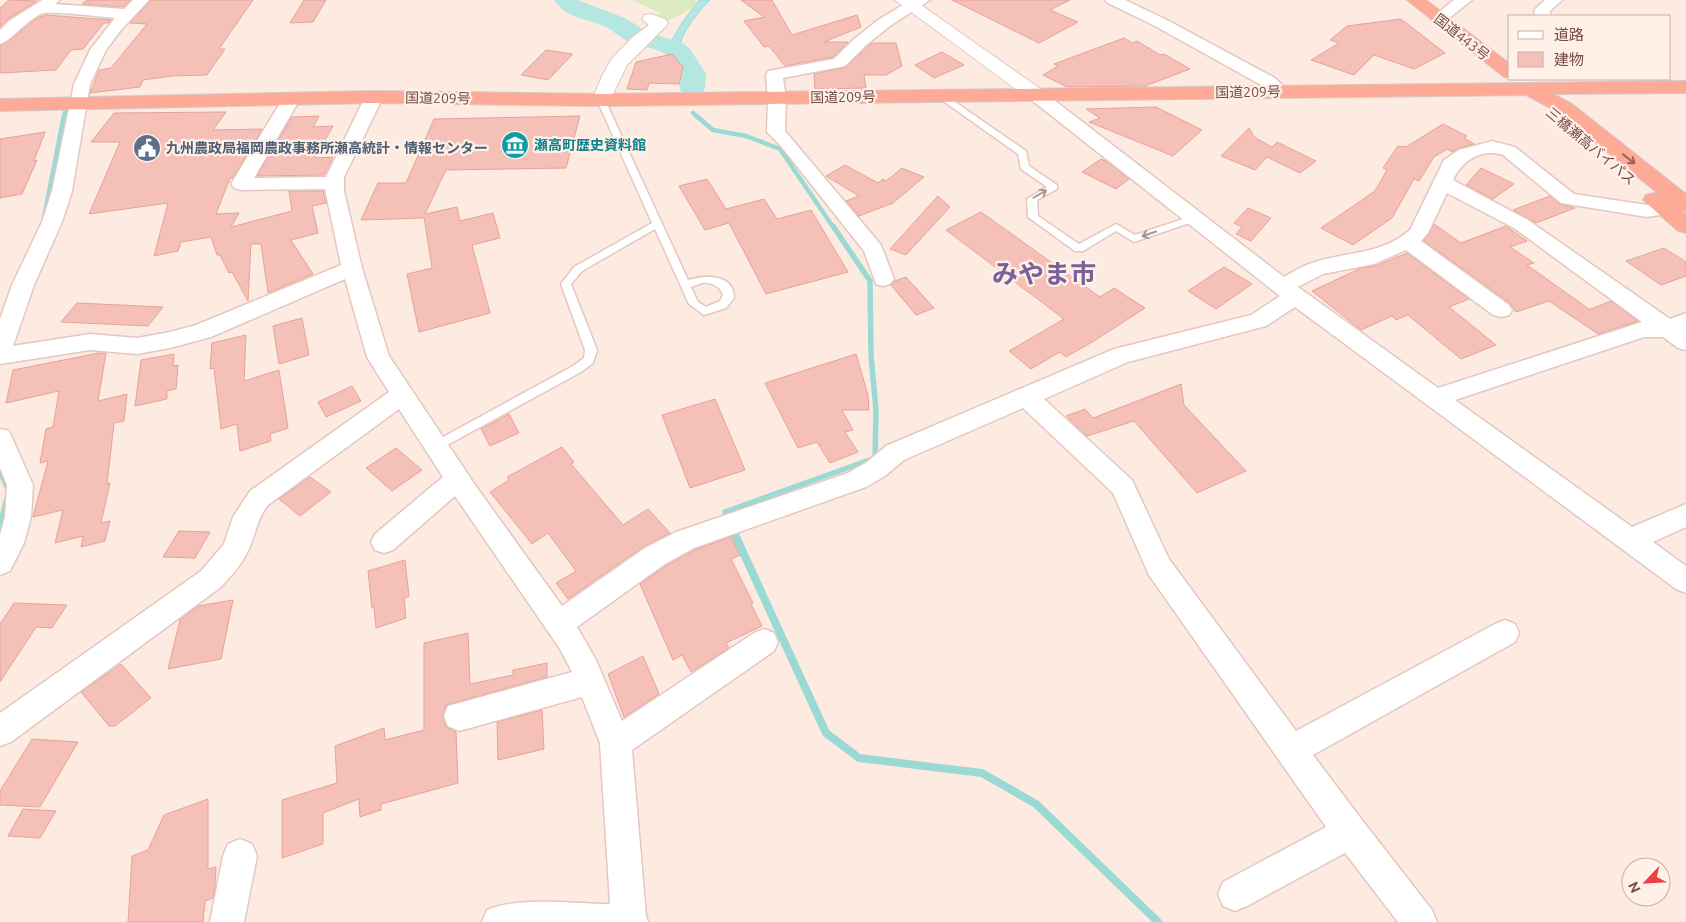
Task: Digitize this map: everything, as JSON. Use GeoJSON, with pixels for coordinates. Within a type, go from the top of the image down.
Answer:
{"type":"FeatureCollection","features":[{"type":"Feature","properties":{"kind":"highway","name":"国道443号"},"geometry":{"type":"LineString","coordinates":[[1415,0],[1508,71]]}},
{"type":"Feature","properties":{"kind":"highway","name":"国道209号"},"geometry":{"type":"LineString","coordinates":[[0,105],[374,97],[601,100],[1280,92],[1526,83],[1686,87]]}},
{"type":"Feature","properties":{"kind":"highway","name":"三橋瀬高バイパス"},"geometry":{"type":"LineString","coordinates":[[1526,83],[1565,108],[1686,205]]}},
{"type":"Feature","properties":{"kind":"highway","name":"三橋瀬高バイパス"},"geometry":{"type":"LineString","coordinates":[[1526,83],[1545,107],[1686,226]]}},
{"type":"Feature","properties":{"kind":"street"},"geometry":{"type":"LineString","coordinates":[[141,0],[115,27],[98,50],[82,84],[62,191],[52,222],[23,285],[1,347],[0,356],[90,342],[137,346],[178,338],[203,331],[352,268]]}},
{"type":"Feature","properties":{"kind":"street"},"geometry":{"type":"LineString","coordinates":[[1113,0],[1161,23],[1260,78],[1280,92]]}},
{"type":"Feature","properties":{"kind":"street"},"geometry":{"type":"LineString","coordinates":[[1439,19],[1464,0]]}},
{"type":"Feature","properties":{"kind":"street"},"geometry":{"type":"LineString","coordinates":[[1542,15],[1543,9],[1554,0]]}},
{"type":"Feature","properties":{"kind":"street"},"geometry":{"type":"LineString","coordinates":[[883,279],[874,250],[786,141],[776,132],[777,98],[774,75],[838,62],[859,42],[912,2],[1035,94],[1289,291],[1686,582]]}},
{"type":"Feature","properties":{"kind":"street"},"geometry":{"type":"LineString","coordinates":[[0,39],[16,24],[46,4],[128,14]]}},
{"type":"Feature","properties":{"kind":"street"},"geometry":{"type":"LineString","coordinates":[[601,100],[612,68],[656,28],[659,23],[651,19]]}},
{"type":"Feature","properties":{"kind":"street"},"geometry":{"type":"LineString","coordinates":[[374,97],[335,177],[334,191],[352,268],[378,357],[458,479],[570,640],[590,681],[616,743],[630,922],[516,920],[499,922]]}},
{"type":"Feature","properties":{"kind":"street"},"geometry":{"type":"LineString","coordinates":[[291,99],[241,184],[335,183]]}},
{"type":"Feature","properties":{"kind":"street"},"geometry":{"type":"LineString","coordinates":[[559,624],[655,556],[685,540],[857,480],[876,469],[895,453],[1122,355],[1258,321],[1289,291],[1318,268],[1367,259],[1408,242],[1418,233],[1451,164],[1466,154],[1492,146],[1510,151],[1568,199],[1647,211],[1666,209]]}},
{"type":"Feature","properties":{"kind":"street"},"geometry":{"type":"LineString","coordinates":[[1443,183],[1521,224],[1676,325],[1686,342]]}},
{"type":"Feature","properties":{"kind":"street"},"geometry":{"type":"LineString","coordinates":[[1408,242],[1501,310]]}},
{"type":"Feature","properties":{"kind":"street"},"geometry":{"type":"LineString","coordinates":[[0,289],[23,285]]}},
{"type":"Feature","properties":{"kind":"street"},"geometry":{"type":"LineString","coordinates":[[1436,397],[1643,329],[1676,325]]}},
{"type":"Feature","properties":{"kind":"street"},"geometry":{"type":"LineString","coordinates":[[0,730],[211,578],[226,563],[236,548],[247,511],[259,498],[402,395]]}},
{"type":"Feature","properties":{"kind":"street"},"geometry":{"type":"LineString","coordinates":[[1026,396],[1123,487],[1159,567],[1350,832],[1420,922]]}},
{"type":"Feature","properties":{"kind":"street"},"geometry":{"type":"LineString","coordinates":[[0,438],[20,485],[18,517],[12,543],[0,563]]}},
{"type":"Feature","properties":{"kind":"street"},"geometry":{"type":"LineString","coordinates":[[384,542],[458,479]]}},
{"type":"Feature","properties":{"kind":"street"},"geometry":{"type":"LineString","coordinates":[[1629,540],[1686,515]]}},
{"type":"Feature","properties":{"kind":"street"},"geometry":{"type":"LineString","coordinates":[[1291,750],[1505,633]]}},
{"type":"Feature","properties":{"kind":"street"},"geometry":{"type":"LineString","coordinates":[[616,743],[764,642]]}},
{"type":"Feature","properties":{"kind":"street"},"geometry":{"type":"LineString","coordinates":[[459,716],[590,681]]}},
{"type":"Feature","properties":{"kind":"street"},"geometry":{"type":"LineString","coordinates":[[1235,894],[1350,832]]}},
{"type":"Feature","properties":{"kind":"street"},"geometry":{"type":"LineString","coordinates":[[227,922],[240,856]]}},
{"type":"Feature","properties":{"kind":"lane"},"geometry":{"type":"LineString","coordinates":[[942,96],[1023,153],[1024,167],[1054,187],[1032,199],[1034,217],[1080,249],[1116,228],[1134,239],[1195,218]]}},
{"type":"Feature","properties":{"kind":"lane"},"geometry":{"type":"LineString","coordinates":[[601,100],[685,284]]}},
{"type":"Feature","properties":{"kind":"lane"},"geometry":{"type":"LineString","coordinates":[[436,446],[577,369],[589,360],[591,350],[566,284],[570,275],[657,224]]}},
{"type":"Feature","properties":{"kind":"green space"},"geometry":{"type":"Polygon","coordinates":[[[631,0],[696,0],[694,7],[668,21],[656,17],[661,13],[631,0]]]}},
{"type":"Feature","properties":{"kind":"water"},"geometry":{"type":"Polygon","coordinates":[[[699,0],[710,0],[692,20],[680,44],[670,44],[681,24],[699,0]]]}},
{"type":"Feature","properties":{"kind":"building"},"geometry":{"type":"Polygon","coordinates":[[[9,0],[37,1],[8,19],[0,27],[0,8],[9,0]]]}},
{"type":"Feature","properties":{"kind":"building"},"geometry":{"type":"Polygon","coordinates":[[[87,0],[130,0],[123,7],[82,4],[87,0]]]}},
{"type":"Feature","properties":{"kind":"building"},"geometry":{"type":"Polygon","coordinates":[[[151,0],[253,0],[219,49],[225,49],[207,75],[172,76],[143,80],[140,87],[90,93],[99,70],[111,68],[147,24],[130,23],[151,0]]]}},
{"type":"Feature","properties":{"kind":"building"},"geometry":{"type":"Polygon","coordinates":[[[304,0],[326,0],[313,22],[290,23],[304,0]]]}},
{"type":"Feature","properties":{"kind":"building"},"geometry":{"type":"Polygon","coordinates":[[[741,0],[772,0],[792,35],[857,15],[861,27],[824,42],[848,42],[833,57],[785,66],[769,46],[764,47],[744,21],[764,17],[741,0]]]}},
{"type":"Feature","properties":{"kind":"building"},"geometry":{"type":"Polygon","coordinates":[[[952,0],[1070,0],[1050,10],[1078,22],[1039,43],[952,0]]]}},
{"type":"Feature","properties":{"kind":"building"},"geometry":{"type":"Polygon","coordinates":[[[46,15],[111,20],[109,23],[104,23],[83,49],[71,50],[56,70],[0,73],[0,46],[37,18],[46,15]]]}},
{"type":"Feature","properties":{"kind":"building"},"geometry":{"type":"Polygon","coordinates":[[[1401,19],[1445,53],[1414,69],[1374,55],[1354,75],[1311,60],[1339,43],[1330,40],[1347,26],[1401,19]]]}},
{"type":"Feature","properties":{"kind":"building"},"geometry":{"type":"Polygon","coordinates":[[[1124,38],[1132,43],[1137,41],[1160,55],[1164,54],[1190,69],[1145,86],[1067,87],[1043,75],[1058,66],[1054,64],[1124,38]]]}},
{"type":"Feature","properties":{"kind":"building"},"geometry":{"type":"Polygon","coordinates":[[[872,43],[896,43],[902,66],[886,75],[864,75],[866,88],[815,89],[814,74],[846,67],[872,43]]]}},
{"type":"Feature","properties":{"kind":"building"},"geometry":{"type":"Polygon","coordinates":[[[546,50],[573,54],[548,80],[521,75],[546,50]]]}},
{"type":"Feature","properties":{"kind":"building"},"geometry":{"type":"Polygon","coordinates":[[[942,52],[964,65],[934,78],[915,65],[942,52]]]}},
{"type":"Feature","properties":{"kind":"building"},"geometry":{"type":"Polygon","coordinates":[[[672,54],[683,67],[679,84],[649,83],[647,90],[627,89],[636,62],[672,54]]]}},
{"type":"Feature","properties":{"kind":"building"},"geometry":{"type":"Polygon","coordinates":[[[1156,107],[1202,130],[1173,156],[1089,122],[1100,118],[1086,109],[1156,107]]]}},
{"type":"Feature","properties":{"kind":"building"},"geometry":{"type":"Polygon","coordinates":[[[226,112],[213,130],[262,129],[233,178],[230,178],[216,214],[239,213],[231,227],[292,211],[289,191],[323,191],[326,203],[312,206],[318,233],[291,240],[313,274],[268,293],[261,244],[251,244],[248,301],[232,272],[229,273],[220,255],[217,255],[211,237],[181,242],[178,251],[154,256],[168,203],[89,214],[120,142],[91,142],[114,113],[226,112]]]}},
{"type":"Feature","properties":{"kind":"building"},"geometry":{"type":"Polygon","coordinates":[[[319,116],[313,127],[333,126],[315,158],[333,157],[324,175],[257,176],[292,117],[319,116]]]}},
{"type":"Feature","properties":{"kind":"building"},"geometry":{"type":"Polygon","coordinates":[[[580,116],[566,168],[446,170],[425,214],[457,207],[460,221],[493,213],[500,238],[472,245],[490,313],[419,332],[407,274],[432,268],[424,217],[361,220],[378,183],[406,183],[434,119],[580,116]]]}},
{"type":"Feature","properties":{"kind":"building"},"geometry":{"type":"Polygon","coordinates":[[[1443,124],[1467,136],[1464,138],[1474,144],[1452,152],[1447,149],[1434,157],[1419,181],[1414,179],[1392,218],[1353,245],[1321,228],[1375,191],[1387,170],[1383,168],[1398,146],[1406,147],[1443,124]]]}},
{"type":"Feature","properties":{"kind":"building"},"geometry":{"type":"Polygon","coordinates":[[[1249,128],[1254,137],[1272,147],[1277,142],[1316,161],[1300,173],[1267,157],[1255,170],[1221,156],[1249,128]]]}},
{"type":"Feature","properties":{"kind":"building"},"geometry":{"type":"Polygon","coordinates":[[[45,132],[34,161],[37,160],[22,194],[0,198],[0,139],[45,132]]]}},
{"type":"Feature","properties":{"kind":"building"},"geometry":{"type":"Polygon","coordinates":[[[1101,159],[1108,162],[1129,179],[1116,189],[1082,172],[1101,159]]]}},
{"type":"Feature","properties":{"kind":"building"},"geometry":{"type":"Polygon","coordinates":[[[845,165],[878,183],[883,179],[886,181],[902,168],[924,177],[893,203],[859,216],[846,201],[859,196],[826,176],[845,165]]]}},
{"type":"Feature","properties":{"kind":"building"},"geometry":{"type":"Polygon","coordinates":[[[1481,168],[1514,184],[1493,199],[1466,185],[1481,168]]]}},
{"type":"Feature","properties":{"kind":"building"},"geometry":{"type":"Polygon","coordinates":[[[707,179],[726,209],[764,199],[777,219],[811,210],[848,272],[766,294],[729,223],[705,230],[679,186],[707,179]]]}},
{"type":"Feature","properties":{"kind":"building"},"geometry":{"type":"Polygon","coordinates":[[[938,196],[950,207],[906,255],[890,249],[938,196]]]}},
{"type":"Feature","properties":{"kind":"building"},"geometry":{"type":"Polygon","coordinates":[[[1550,196],[1560,204],[1575,208],[1536,223],[1513,210],[1550,196]]]}},
{"type":"Feature","properties":{"kind":"building"},"geometry":{"type":"Polygon","coordinates":[[[1248,208],[1271,218],[1251,241],[1236,234],[1242,227],[1234,223],[1248,208]]]}},
{"type":"Feature","properties":{"kind":"building"},"geometry":{"type":"Polygon","coordinates":[[[981,212],[1100,297],[1114,288],[1145,308],[1066,357],[1060,352],[1031,369],[1009,351],[1064,319],[946,230],[981,212]]]}},
{"type":"Feature","properties":{"kind":"building"},"geometry":{"type":"Polygon","coordinates":[[[1434,224],[1461,243],[1506,226],[1527,241],[1510,247],[1534,263],[1527,265],[1588,310],[1611,301],[1638,321],[1598,334],[1549,301],[1516,312],[1510,303],[1424,241],[1434,224]]]}},
{"type":"Feature","properties":{"kind":"building"},"geometry":{"type":"Polygon","coordinates":[[[1664,248],[1686,262],[1686,276],[1661,285],[1626,261],[1664,248]]]}},
{"type":"Feature","properties":{"kind":"building"},"geometry":{"type":"Polygon","coordinates":[[[1407,253],[1469,299],[1449,307],[1496,345],[1461,359],[1408,315],[1396,320],[1392,316],[1361,330],[1312,291],[1361,268],[1375,266],[1407,253]]]}},
{"type":"Feature","properties":{"kind":"building"},"geometry":{"type":"Polygon","coordinates":[[[1224,267],[1252,284],[1216,309],[1188,291],[1224,267]]]}},
{"type":"Feature","properties":{"kind":"building"},"geometry":{"type":"Polygon","coordinates":[[[906,277],[934,308],[916,315],[891,285],[895,281],[906,277]]]}},
{"type":"Feature","properties":{"kind":"building"},"geometry":{"type":"Polygon","coordinates":[[[77,303],[163,307],[148,326],[61,322],[77,303]]]}},
{"type":"Feature","properties":{"kind":"building"},"geometry":{"type":"Polygon","coordinates":[[[302,318],[309,355],[279,364],[273,326],[302,318]]]}},
{"type":"Feature","properties":{"kind":"building"},"geometry":{"type":"Polygon","coordinates":[[[246,335],[244,381],[279,370],[288,428],[270,434],[271,441],[240,451],[237,424],[221,429],[214,368],[210,369],[212,343],[246,335]]]}},
{"type":"Feature","properties":{"kind":"building"},"geometry":{"type":"Polygon","coordinates":[[[106,353],[98,401],[127,394],[124,421],[114,423],[107,484],[110,483],[101,523],[110,521],[105,541],[81,547],[83,536],[55,543],[63,510],[33,517],[48,461],[40,463],[46,429],[53,427],[59,391],[6,403],[13,370],[106,353]]]}},
{"type":"Feature","properties":{"kind":"building"},"geometry":{"type":"Polygon","coordinates":[[[174,354],[173,366],[178,365],[176,389],[167,391],[167,399],[135,406],[141,360],[174,354]]]}},
{"type":"Feature","properties":{"kind":"building"},"geometry":{"type":"Polygon","coordinates":[[[856,354],[868,395],[869,410],[842,410],[853,430],[845,432],[858,452],[830,463],[817,442],[798,448],[765,383],[856,354]]]}},
{"type":"Feature","properties":{"kind":"building"},"geometry":{"type":"Polygon","coordinates":[[[1181,384],[1184,405],[1246,471],[1197,493],[1134,421],[1087,436],[1066,416],[1085,409],[1093,418],[1181,384]]]}},
{"type":"Feature","properties":{"kind":"building"},"geometry":{"type":"Polygon","coordinates":[[[352,386],[361,401],[326,417],[318,402],[352,386]]]}},
{"type":"Feature","properties":{"kind":"building"},"geometry":{"type":"Polygon","coordinates":[[[715,399],[745,470],[690,488],[662,415],[715,399]]]}},
{"type":"Feature","properties":{"kind":"building"},"geometry":{"type":"Polygon","coordinates":[[[509,414],[519,433],[490,446],[481,429],[509,414]]]}},
{"type":"Feature","properties":{"kind":"building"},"geometry":{"type":"Polygon","coordinates":[[[562,447],[574,462],[571,464],[623,525],[648,509],[670,533],[644,546],[568,599],[556,583],[576,571],[548,533],[532,544],[490,492],[509,480],[507,477],[562,447]]]}},
{"type":"Feature","properties":{"kind":"building"},"geometry":{"type":"Polygon","coordinates":[[[396,448],[422,470],[392,491],[366,468],[396,448]]]}},
{"type":"Feature","properties":{"kind":"building"},"geometry":{"type":"Polygon","coordinates":[[[310,477],[331,492],[300,516],[279,499],[310,477]]]}},
{"type":"Feature","properties":{"kind":"building"},"geometry":{"type":"Polygon","coordinates":[[[179,531],[210,532],[195,558],[163,557],[179,531]]]}},
{"type":"Feature","properties":{"kind":"building"},"geometry":{"type":"Polygon","coordinates":[[[731,537],[740,555],[731,559],[762,626],[726,643],[729,648],[691,672],[682,655],[673,660],[640,584],[666,566],[695,550],[731,537]]]}},
{"type":"Feature","properties":{"kind":"building"},"geometry":{"type":"Polygon","coordinates":[[[405,560],[409,596],[404,598],[406,618],[376,628],[368,571],[405,560]]]}},
{"type":"Feature","properties":{"kind":"building"},"geometry":{"type":"Polygon","coordinates":[[[233,600],[221,659],[168,669],[180,620],[198,606],[233,600]]]}},
{"type":"Feature","properties":{"kind":"building"},"geometry":{"type":"Polygon","coordinates":[[[14,603],[67,605],[52,628],[36,627],[0,682],[0,624],[14,603]]]}},
{"type":"Feature","properties":{"kind":"building"},"geometry":{"type":"Polygon","coordinates":[[[468,633],[470,684],[513,675],[513,670],[547,663],[547,677],[446,705],[442,717],[446,727],[456,732],[458,783],[381,804],[381,810],[360,817],[359,799],[323,813],[323,844],[282,858],[282,800],[337,783],[335,746],[384,728],[385,740],[424,730],[424,643],[468,633]]]}},
{"type":"Feature","properties":{"kind":"building"},"geometry":{"type":"Polygon","coordinates":[[[643,656],[659,694],[624,717],[608,674],[643,656]]]}},
{"type":"Feature","properties":{"kind":"building"},"geometry":{"type":"Polygon","coordinates":[[[121,664],[151,698],[115,726],[109,726],[81,692],[121,664]]]}},
{"type":"Feature","properties":{"kind":"building"},"geometry":{"type":"Polygon","coordinates":[[[542,710],[544,749],[498,760],[497,722],[542,710]]]}},
{"type":"Feature","properties":{"kind":"building"},"geometry":{"type":"Polygon","coordinates":[[[32,739],[78,742],[40,807],[0,805],[0,791],[32,739]]]}},
{"type":"Feature","properties":{"kind":"building"},"geometry":{"type":"Polygon","coordinates":[[[208,799],[208,869],[216,867],[213,898],[205,901],[203,922],[128,922],[132,856],[148,850],[164,815],[208,799]]]}},
{"type":"Feature","properties":{"kind":"building"},"geometry":{"type":"Polygon","coordinates":[[[23,809],[56,811],[40,838],[8,836],[23,809]]]}},
{"type":"Feature","properties":{"kind":"waterway"},"geometry":{"type":"LineString","coordinates":[[566,0],[570,6],[616,23],[638,37],[674,48],[680,53],[693,73],[692,88]]}},
{"type":"Feature","properties":{"kind":"waterway"},"geometry":{"type":"LineString","coordinates":[[43,223],[64,115],[69,103]]}},
{"type":"Feature","properties":{"kind":"waterway"},"geometry":{"type":"LineString","coordinates":[[693,113],[713,130],[746,136],[780,149],[833,227]]}},
{"type":"Feature","properties":{"kind":"waterway"},"geometry":{"type":"LineString","coordinates":[[732,527],[725,512],[875,458],[876,410],[871,355],[870,281],[833,226]]}},
{"type":"Feature","properties":{"kind":"waterway"},"geometry":{"type":"LineString","coordinates":[[0,471],[9,491],[0,525]]}},
{"type":"Feature","properties":{"kind":"waterway"},"geometry":{"type":"LineString","coordinates":[[731,526],[826,733],[859,758],[982,773],[1036,804],[1158,922]]}},
{"type":"Feature","properties":{"kind":"place","name":"瀬高町歴史資料館"},"geometry":{"type":"Point","coordinates":[515,145]}},
{"type":"Feature","properties":{"kind":"place","name":"九州農政局福岡農政事務所瀬高統計・情報センター"},"geometry":{"type":"Point","coordinates":[147,148]}},
{"type":"Feature","properties":{"kind":"district","name":"みやま市"},"geometry":{"type":"Point","coordinates":[1044,273]}}]}
